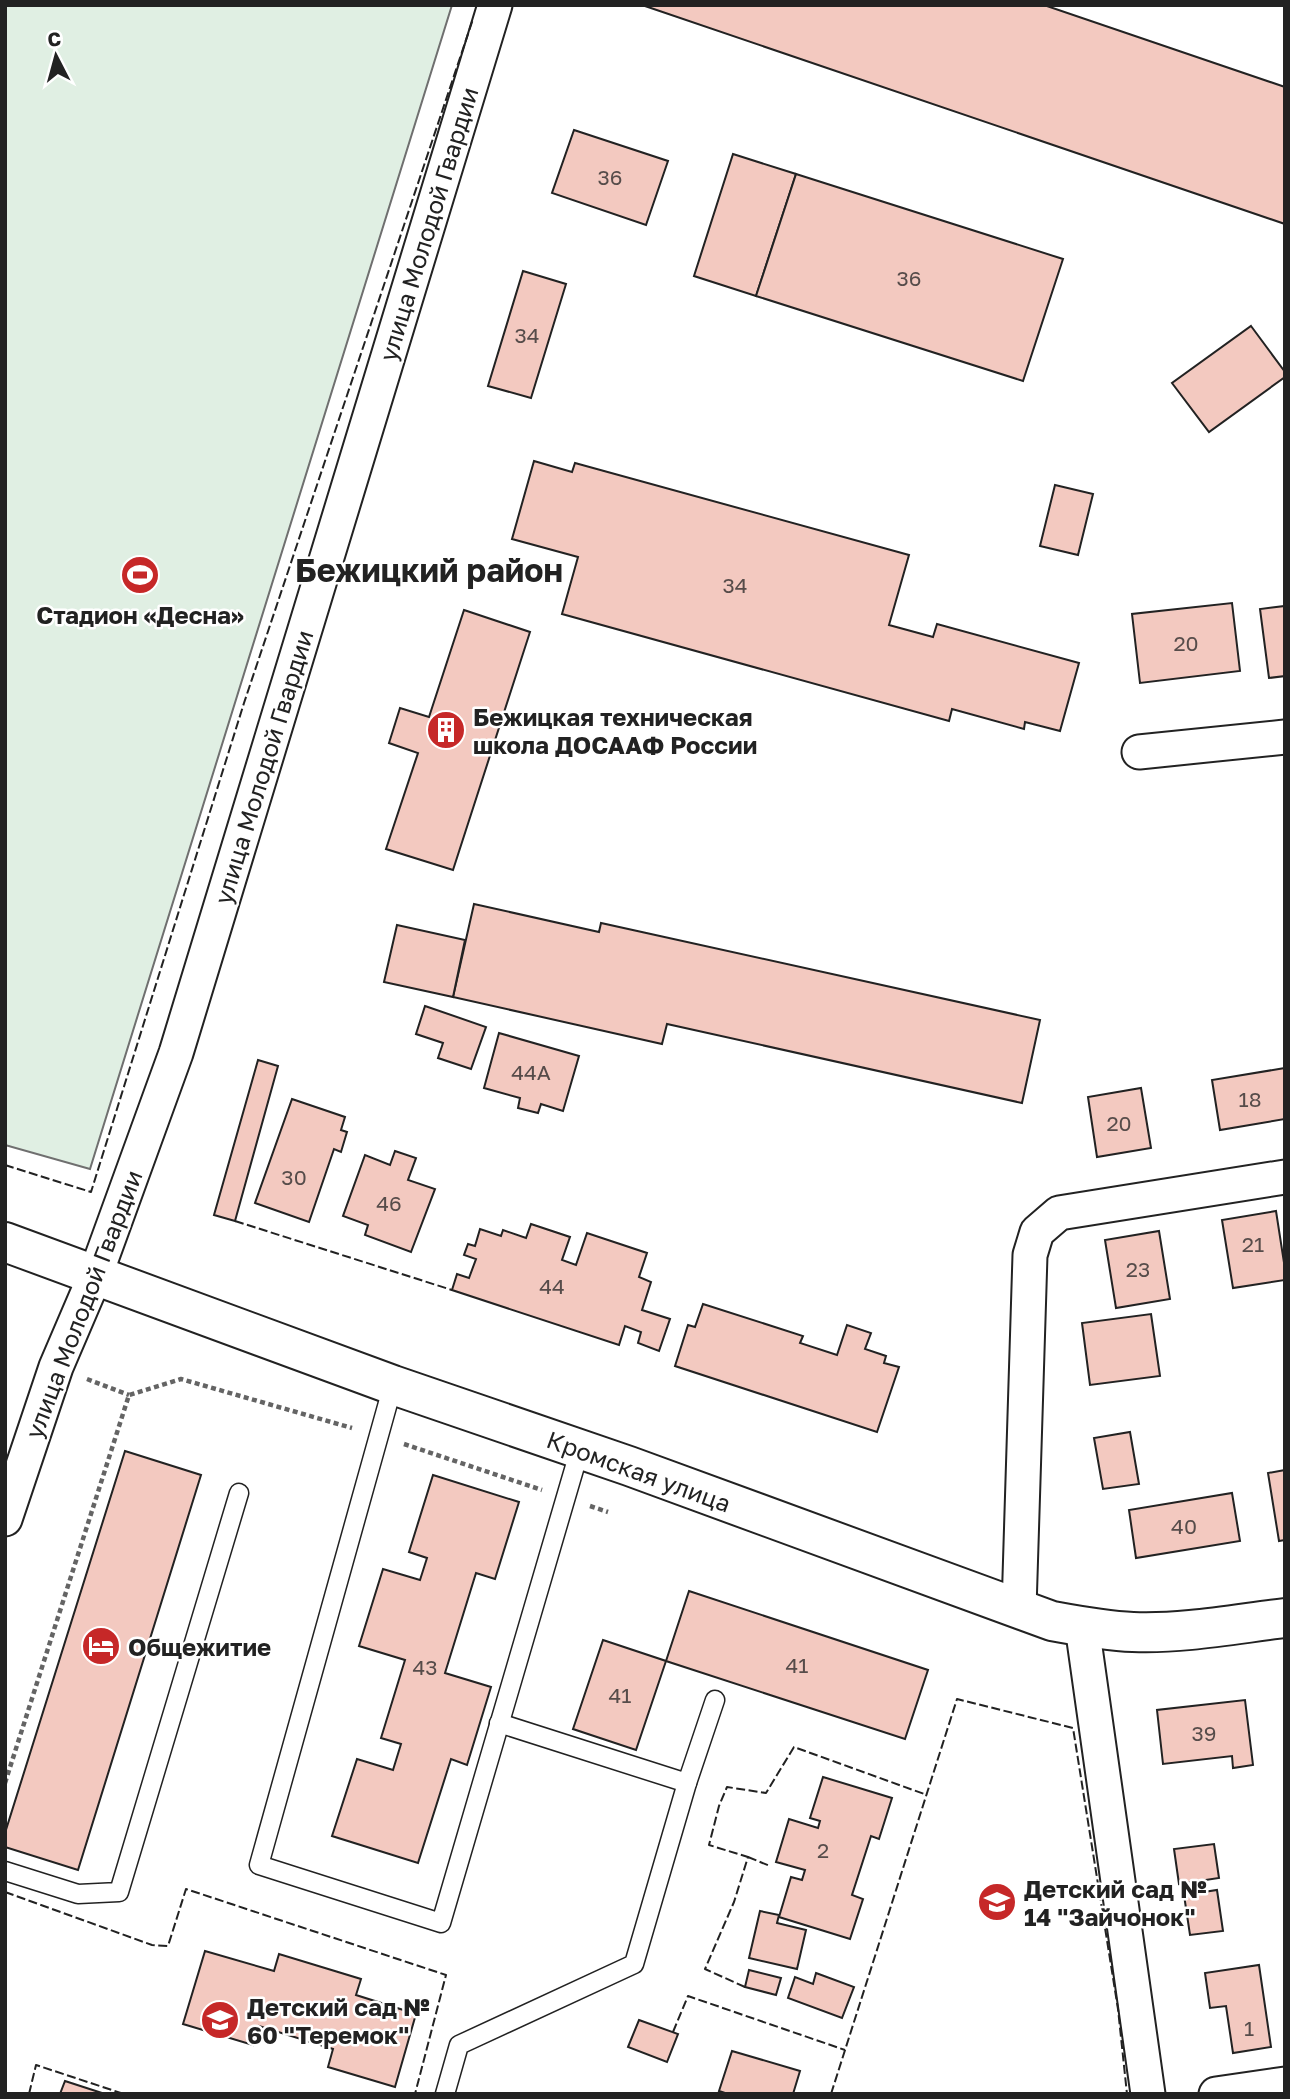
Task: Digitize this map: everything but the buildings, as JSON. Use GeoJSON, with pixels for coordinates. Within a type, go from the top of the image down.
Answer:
{"type":"FeatureCollection","features":[{"type":"Feature","properties":{"kind":"street","name":"улица Молодой Гвардии"},"geometry":{"type":"LineString","coordinates":[[5,1519],[56,1367],[95,1276],[180,1040],[495,5]]}},
{"type":"Feature","properties":{"kind":"street"},"geometry":{"type":"LineString","coordinates":[[1139,752],[1285,737]]}},
{"type":"Feature","properties":{"kind":"street"},"geometry":{"type":"LineString","coordinates":[[1019,1609],[1030,1255],[1037,1232],[1059,1213],[1285,1177]]}},
{"type":"Feature","properties":{"kind":"street","name":"Кромская улица"},"geometry":{"type":"LineString","coordinates":[[5,1242],[393,1385],[629,1465],[1052,1621],[1134,1632],[1202,1629],[1285,1618]]}},
{"type":"Feature","properties":{"kind":"street"},"geometry":{"type":"LineString","coordinates":[[1082,1626],[1148,2094]]}},
{"type":"Feature","properties":{"kind":"street"},"geometry":{"type":"LineString","coordinates":[[1216,2094],[1285,2084]]}},
{"type":"Feature","properties":{"kind":"lane"},"geometry":{"type":"LineString","coordinates":[[393,1385],[259,1865],[440,1923],[580,1449]]}},
{"type":"Feature","properties":{"kind":"lane"},"geometry":{"type":"LineString","coordinates":[[5,1871],[78,1894],[119,1892],[239,1493]]}},
{"type":"Feature","properties":{"kind":"lane"},"geometry":{"type":"LineString","coordinates":[[445,2094],[459,2045],[634,1964],[687,1783],[715,1700]]}},
{"type":"Feature","properties":{"kind":"lane"},"geometry":{"type":"LineString","coordinates":[[499,1723],[687,1783]]}},
{"type":"Feature","properties":{"kind":"path"},"geometry":{"type":"LineString","coordinates":[[56,1367],[129,1395]]}},
{"type":"Feature","properties":{"kind":"green space","name":"Стадион «Десна»"},"geometry":{"type":"Polygon","coordinates":[[[5,5],[452,5],[90,1169],[5,1145],[5,5]]]}},
{"type":"Feature","properties":{"kind":"fence"},"geometry":{"type":"LineString","coordinates":[[5,1165],[91,1192],[244,703],[473,19]]}},
{"type":"Feature","properties":{"kind":"fence"},"geometry":{"type":"LineString","coordinates":[[235,1221],[452,1290]]}},
{"type":"Feature","properties":{"kind":"fence"},"geometry":{"type":"LineString","coordinates":[[831,2094],[957,1699],[1073,1728],[1118,2009],[1127,2094]]}},
{"type":"Feature","properties":{"kind":"fence"},"geometry":{"type":"LineString","coordinates":[[745,1987],[705,1969],[734,1902],[748,1857],[709,1845],[727,1787],[766,1793],[794,1747],[927,1795]]}},
{"type":"Feature","properties":{"kind":"fence"},"geometry":{"type":"LineString","coordinates":[[748,1857],[770,1866]]}},
{"type":"Feature","properties":{"kind":"fence"},"geometry":{"type":"LineString","coordinates":[[5,1892],[152,1945],[168,1946],[186,1889],[446,1975],[415,2094]]}},
{"type":"Feature","properties":{"kind":"fence"},"geometry":{"type":"LineString","coordinates":[[673,2032],[688,1996],[845,2050]]}},
{"type":"Feature","properties":{"kind":"fence"},"geometry":{"type":"LineString","coordinates":[[29,2094],[36,2065],[124,2094]]}},
{"type":"Feature","properties":{"kind":"place","name":"Стадион «Десна»"},"geometry":{"type":"Point","coordinates":[140,575]}},
{"type":"Feature","properties":{"kind":"place","name":"Бежицкая техническая школа ДОСААФ России"},"geometry":{"type":"Point","coordinates":[446,730]}},
{"type":"Feature","properties":{"kind":"place","name":"Общежитие"},"geometry":{"type":"Point","coordinates":[101,1646]}},
{"type":"Feature","properties":{"kind":"place","name":"Детский сад № 14 \"Зайчонок\""},"geometry":{"type":"Point","coordinates":[997,1902]}},
{"type":"Feature","properties":{"kind":"place","name":"Детский сад № 60 \"Теремок\""},"geometry":{"type":"Point","coordinates":[220,2020]}},
{"type":"Feature","properties":{"kind":"district","name":"Бежицкий район"},"geometry":{"type":"Point","coordinates":[429,570]}}]}
